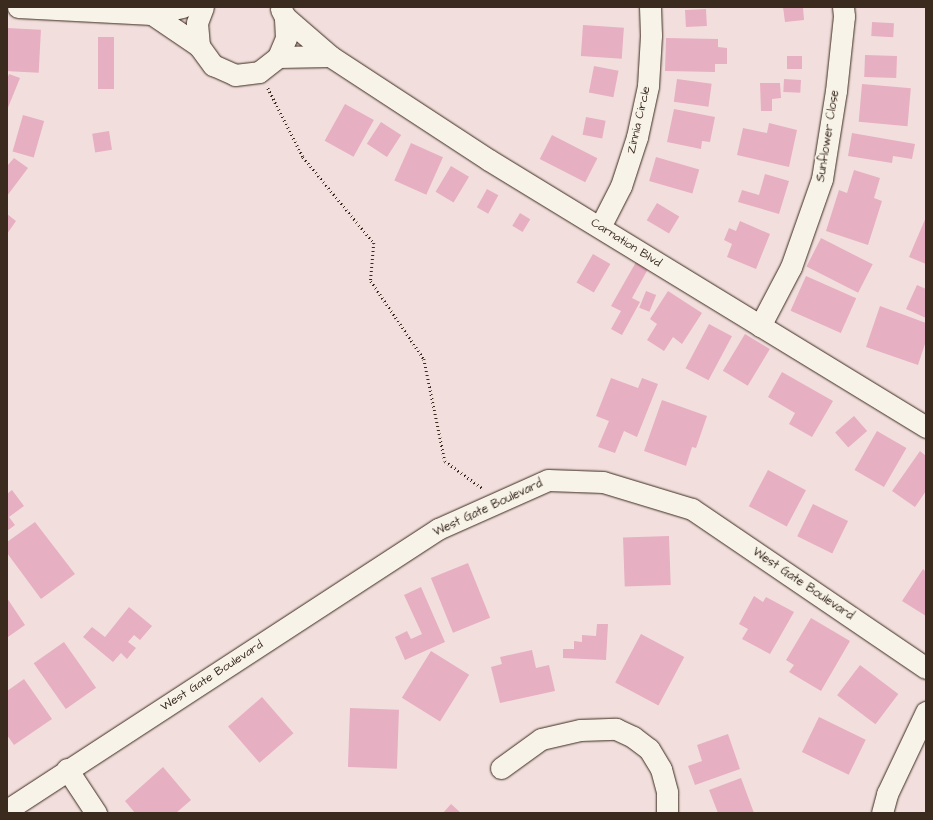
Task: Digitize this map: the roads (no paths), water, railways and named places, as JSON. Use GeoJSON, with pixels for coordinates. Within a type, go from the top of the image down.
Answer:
{"type":"FeatureCollection","features":[{"type":"Feature","properties":{"kind":"street"},"geometry":{"type":"LineString","coordinates":[[18,7],[152,14],[183,7]]}},
{"type":"Feature","properties":{"kind":"street"},"geometry":{"type":"LineString","coordinates":[[199,46],[197,23],[204,7]]}},
{"type":"Feature","properties":{"kind":"street","name":"Zinnia Circle"},"geometry":{"type":"LineString","coordinates":[[600,227],[621,186],[637,137],[648,86],[652,35],[650,7]]}},
{"type":"Feature","properties":{"kind":"street","name":"Sunflower Close"},"geometry":{"type":"LineString","coordinates":[[760,326],[791,267],[822,179],[836,83],[844,16],[843,7]]}},
{"type":"Feature","properties":{"kind":"street"},"geometry":{"type":"LineString","coordinates":[[152,14],[199,46],[213,65],[235,75],[259,72],[278,57],[286,38],[282,12]]}},
{"type":"Feature","properties":{"kind":"street","name":"Carnation Blvd"},"geometry":{"type":"LineString","coordinates":[[282,12],[330,56],[600,227],[926,426]]}},
{"type":"Feature","properties":{"kind":"street"},"geometry":{"type":"LineString","coordinates":[[278,57],[330,56]]}},
{"type":"Feature","properties":{"kind":"street","name":"West Gate Boulevard"},"geometry":{"type":"LineString","coordinates":[[7,810],[67,769],[438,529],[548,480],[603,482],[692,509],[926,668]]}},
{"type":"Feature","properties":{"kind":"street"},"geometry":{"type":"LineString","coordinates":[[882,813],[887,794],[926,712]]}},
{"type":"Feature","properties":{"kind":"street"},"geometry":{"type":"LineString","coordinates":[[501,768],[541,739],[580,730],[616,729],[632,737],[649,750],[661,769],[667,792],[667,813]]}},
{"type":"Feature","properties":{"kind":"street"},"geometry":{"type":"LineString","coordinates":[[67,769],[96,813]]}}]}
